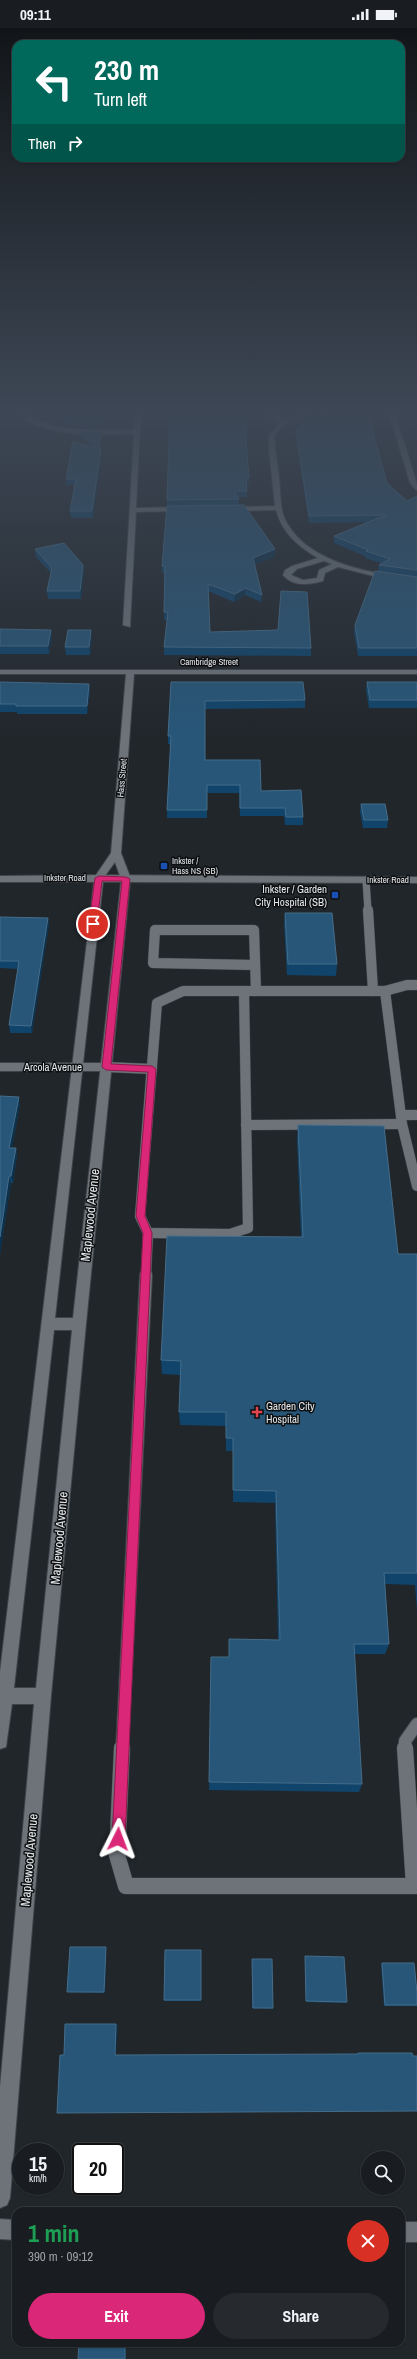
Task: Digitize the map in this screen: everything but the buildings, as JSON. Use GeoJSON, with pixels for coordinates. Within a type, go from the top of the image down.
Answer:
{"type":"FeatureCollection","features":[{"type":"Feature","properties":{"kind":"street"},"geometry":{"type":"LineString","coordinates":[[127,626],[133,519]]}},
{"type":"Feature","properties":{"kind":"street"},"geometry":{"type":"LineString","coordinates":[[282,519],[293,536],[325,558],[337,564],[380,576],[417,581]]}},
{"type":"Feature","properties":{"kind":"street"},"geometry":{"type":"LineString","coordinates":[[325,558],[310,564],[293,567],[287,575],[299,582],[315,581],[320,579],[322,572],[337,564]]}},
{"type":"Feature","properties":{"kind":"street","name":"Cambridge Street"},"geometry":{"type":"LineString","coordinates":[[0,672],[417,672]]}},
{"type":"Feature","properties":{"kind":"street","name":"Hass Street"},"geometry":{"type":"LineString","coordinates":[[99,878],[116,853],[130,672]]}},
{"type":"Feature","properties":{"kind":"street"},"geometry":{"type":"LineString","coordinates":[[116,853],[126,879]]}},
{"type":"Feature","properties":{"kind":"street"},"geometry":{"type":"LineString","coordinates":[[0,1741],[99,878]]}},
{"type":"Feature","properties":{"kind":"street","name":"Inkster Road"},"geometry":{"type":"LineString","coordinates":[[0,879],[99,878],[417,880]]}},
{"type":"Feature","properties":{"kind":"street","name":"Maplewood Avenue"},"geometry":{"type":"LineString","coordinates":[[0,2198],[44,1696],[79,1324],[126,879]]}},
{"type":"Feature","properties":{"kind":"street","name":"Arcola Avenue"},"geometry":{"type":"LineString","coordinates":[[0,1067],[106,1067]]}},
{"type":"Feature","properties":{"kind":"street"},"geometry":{"type":"LineString","coordinates":[[49,1324],[79,1324]]}},
{"type":"Feature","properties":{"kind":"street"},"geometry":{"type":"LineString","coordinates":[[5,1696],[44,1696]]}},
{"type":"Feature","properties":{"kind":"street"},"geometry":{"type":"LineString","coordinates":[[0,2229],[12,2230]]}},
{"type":"Feature","properties":{"kind":"street"},"geometry":{"type":"LineString","coordinates":[[405,2232],[417,2232]]}},
{"type":"Feature","properties":{"kind":"lane"},"geometry":{"type":"LineString","coordinates":[[366,880],[373,991]]}},
{"type":"Feature","properties":{"kind":"lane"},"geometry":{"type":"LineString","coordinates":[[255,965],[153,963],[155,930],[254,930],[256,991]]}},
{"type":"Feature","properties":{"kind":"lane"},"geometry":{"type":"LineString","coordinates":[[417,985],[407,985],[385,991],[183,991],[157,1003],[140,1216],[148,1233],[117,1854],[126,1886],[415,1886],[405,1742],[417,1724]]}},
{"type":"Feature","properties":{"kind":"lane"},"geometry":{"type":"LineString","coordinates":[[148,1233],[230,1234],[248,1228],[244,991]]}},
{"type":"Feature","properties":{"kind":"lane"},"geometry":{"type":"LineString","coordinates":[[385,991],[402,1119],[417,1187]]}},
{"type":"Feature","properties":{"kind":"lane"},"geometry":{"type":"LineString","coordinates":[[106,1067],[152,1069]]}},
{"type":"Feature","properties":{"kind":"lane"},"geometry":{"type":"LineString","coordinates":[[246,1125],[402,1119],[417,1115]]}},
{"type":"Feature","properties":{"kind":"place","name":"Inkster / Hass NS (SB)"},"geometry":{"type":"Point","coordinates":[164,866]}},
{"type":"Feature","properties":{"kind":"place","name":"Inkster / Garden City Hospital (SB)"},"geometry":{"type":"Point","coordinates":[335,895]}},
{"type":"Feature","properties":{"kind":"place","name":"Garden City Hospital"},"geometry":{"type":"Point","coordinates":[257,1412]}},
{"type":"Feature","properties":{"kind":"route"},"geometry":{"type":"LineString","coordinates":[[93,924],[99,878],[126,879],[106,1067],[152,1069],[140,1216],[148,1233],[118,1839]]}}]}
